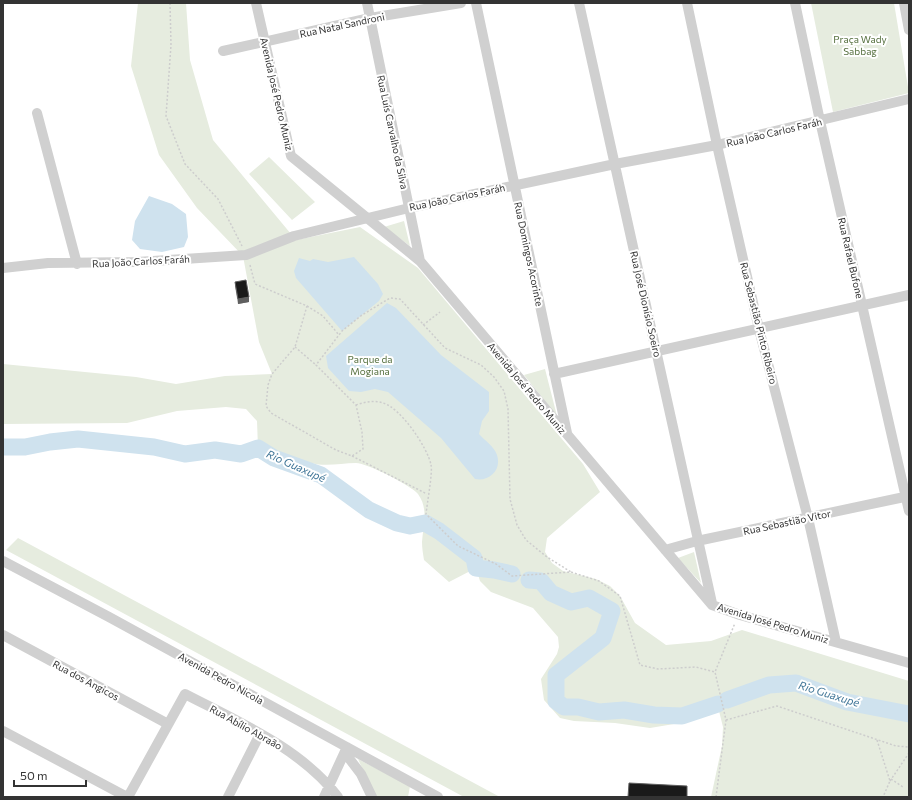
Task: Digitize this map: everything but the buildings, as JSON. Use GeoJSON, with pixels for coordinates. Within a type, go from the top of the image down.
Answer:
{"type":"FeatureCollection","features":[{"type":"Feature","properties":{"kind":"street","name":"Avenida José Pedro Muniz"},"geometry":{"type":"LineString","coordinates":[[256,3],[292,156],[420,261],[712,605],[740,615],[909,663]]}},
{"type":"Feature","properties":{"kind":"street","name":"Rua Luís Carvalho da Silva"},"geometry":{"type":"LineString","coordinates":[[367,3],[420,261]]}},
{"type":"Feature","properties":{"kind":"street","name":"Rua Natal Sandroni"},"geometry":{"type":"LineString","coordinates":[[223,51],[370,18],[461,3]]}},
{"type":"Feature","properties":{"kind":"street","name":"Rua Domingos Acorinte"},"geometry":{"type":"LineString","coordinates":[[476,3],[567,435]]}},
{"type":"Feature","properties":{"kind":"street","name":"Rua José Dionísio Soeiro"},"geometry":{"type":"LineString","coordinates":[[579,3],[712,605]]}},
{"type":"Feature","properties":{"kind":"street","name":"Rua Sebastião Pinto Ribeiro"},"geometry":{"type":"LineString","coordinates":[[687,3],[717,145],[759,329],[808,518],[836,642]]}},
{"type":"Feature","properties":{"kind":"street","name":"Rua Rafael Bufone"},"geometry":{"type":"LineString","coordinates":[[795,3],[862,306],[908,496],[909,511]]}},
{"type":"Feature","properties":{"kind":"street"},"geometry":{"type":"LineString","coordinates":[[904,3],[909,30]]}},
{"type":"Feature","properties":{"kind":"street","name":"Rua João Carlos Faráh"},"geometry":{"type":"LineString","coordinates":[[3,268],[48,263],[77,264],[136,262],[246,255],[294,236],[409,208],[615,164],[717,145],[909,99]]}},
{"type":"Feature","properties":{"kind":"street"},"geometry":{"type":"LineString","coordinates":[[37,113],[77,264]]}},
{"type":"Feature","properties":{"kind":"street"},"geometry":{"type":"LineString","coordinates":[[554,374],[909,296]]}},
{"type":"Feature","properties":{"kind":"street","name":"Rua Sebastião Vitor"},"geometry":{"type":"LineString","coordinates":[[665,550],[697,541],[908,496]]}},
{"type":"Feature","properties":{"kind":"street","name":"Avenida Pedro Nicola"},"geometry":{"type":"LineString","coordinates":[[3,561],[346,750],[438,797]]}},
{"type":"Feature","properties":{"kind":"street","name":"Rua dos Angicos"},"geometry":{"type":"LineString","coordinates":[[3,635],[168,724]]}},
{"type":"Feature","properties":{"kind":"street","name":"Rua Abílio Abraão"},"geometry":{"type":"LineString","coordinates":[[168,724],[185,694],[281,745],[330,786],[338,797]]}},
{"type":"Feature","properties":{"kind":"street"},"geometry":{"type":"LineString","coordinates":[[3,731],[128,797],[168,724]]}},
{"type":"Feature","properties":{"kind":"street"},"geometry":{"type":"LineString","coordinates":[[228,797],[260,734]]}},
{"type":"Feature","properties":{"kind":"street"},"geometry":{"type":"LineString","coordinates":[[324,797],[346,750]]}},
{"type":"Feature","properties":{"kind":"street"},"geometry":{"type":"LineString","coordinates":[[346,750],[361,774],[372,797]]}},
{"type":"Feature","properties":{"kind":"path"},"geometry":{"type":"LineString","coordinates":[[170,3],[171,45],[166,116],[185,164],[218,199],[246,255],[255,284],[307,306],[323,316],[339,336]]}},
{"type":"Feature","properties":{"kind":"path"},"geometry":{"type":"LineString","coordinates":[[316,365],[339,336],[362,315],[390,298],[400,299],[422,325],[445,348],[481,365],[494,377],[504,391],[508,409],[510,499],[517,525],[526,540],[547,557],[571,572],[599,581],[620,596],[640,665],[658,669],[696,667],[715,672]]}},
{"type":"Feature","properties":{"kind":"path"},"geometry":{"type":"LineString","coordinates":[[307,306],[295,347],[272,374],[268,385],[266,406],[271,414],[310,434],[336,450],[352,456],[427,494]]}},
{"type":"Feature","properties":{"kind":"path"},"geometry":{"type":"LineString","coordinates":[[422,325],[440,312]]}},
{"type":"Feature","properties":{"kind":"path"},"geometry":{"type":"LineString","coordinates":[[295,347],[316,365],[356,405],[362,432],[363,449],[352,456]]}},
{"type":"Feature","properties":{"kind":"path"},"geometry":{"type":"LineString","coordinates":[[356,405],[364,402],[384,403],[398,413],[421,440],[432,466],[427,494],[426,514],[458,546],[496,564],[512,576],[571,572]]}},
{"type":"Feature","properties":{"kind":"path"},"geometry":{"type":"LineString","coordinates":[[716,797],[726,720],[715,672],[733,626],[740,615]]}},
{"type":"Feature","properties":{"kind":"path"},"geometry":{"type":"LineString","coordinates":[[726,720],[777,706],[877,740],[896,746],[909,748]]}},
{"type":"Feature","properties":{"kind":"path"},"geometry":{"type":"LineString","coordinates":[[877,740],[890,780],[903,787]]}},
{"type":"Feature","properties":{"kind":"path"},"geometry":{"type":"LineString","coordinates":[[883,797],[890,780],[909,753]]}},
{"type":"Feature","properties":{"kind":"green space","name":"Parque da Mogiana"},"geometry":{"type":"Polygon","coordinates":[[[138,3],[186,3],[190,60],[213,140],[296,240],[360,227],[418,268],[583,464],[600,492],[547,538],[545,552],[552,563],[563,571],[596,579],[610,586],[620,596],[635,623],[666,645],[711,641],[742,630],[909,681],[909,797],[711,797],[722,746],[723,727],[719,711],[686,722],[650,728],[615,723],[574,721],[560,718],[544,700],[541,679],[557,654],[559,647],[558,637],[533,608],[491,592],[480,581],[476,568],[449,582],[424,560],[422,542],[424,512],[421,500],[414,490],[379,471],[362,464],[317,464],[271,450],[258,448],[257,421],[246,409],[226,407],[177,411],[127,423],[3,424],[3,364],[136,377],[176,384],[225,376],[272,374],[259,342],[243,256],[197,208],[159,155],[131,66],[138,3]]]}},
{"type":"Feature","properties":{"kind":"green space","name":"Praça Wady Sabbag"},"geometry":{"type":"Polygon","coordinates":[[[811,3],[894,3],[909,93],[833,112],[811,3]]]}},
{"type":"Feature","properties":{"kind":"green space"},"geometry":{"type":"Polygon","coordinates":[[[269,157],[315,202],[292,220],[249,174],[269,157]]]}},
{"type":"Feature","properties":{"kind":"green space"},"geometry":{"type":"Polygon","coordinates":[[[404,221],[410,246],[384,227],[404,221]]]}},
{"type":"Feature","properties":{"kind":"green space"},"geometry":{"type":"Polygon","coordinates":[[[545,369],[557,416],[524,375],[545,369]]]}},
{"type":"Feature","properties":{"kind":"green space"},"geometry":{"type":"Polygon","coordinates":[[[18,538],[500,797],[464,797],[6,550],[18,538]]]}},
{"type":"Feature","properties":{"kind":"green space"},"geometry":{"type":"Polygon","coordinates":[[[694,552],[701,583],[678,558],[694,552]]]}},
{"type":"Feature","properties":{"kind":"green space"},"geometry":{"type":"Polygon","coordinates":[[[358,759],[410,786],[408,797],[375,797],[358,759]]]}},
{"type":"Feature","properties":{"kind":"water"},"geometry":{"type":"Polygon","coordinates":[[[149,196],[172,204],[186,214],[188,237],[184,247],[162,252],[140,249],[132,240],[135,221],[149,196]]]}},
{"type":"Feature","properties":{"kind":"water"},"geometry":{"type":"Polygon","coordinates":[[[354,257],[378,284],[383,294],[379,301],[342,331],[296,278],[294,271],[299,258],[310,261],[313,259],[328,262],[354,257]]]}},
{"type":"Feature","properties":{"kind":"water"},"geometry":{"type":"Polygon","coordinates":[[[387,303],[396,308],[441,355],[489,392],[489,411],[482,421],[479,434],[492,446],[497,455],[498,466],[489,477],[485,479],[475,479],[441,438],[388,392],[375,389],[361,392],[349,391],[328,368],[326,356],[387,303]]]}},
{"type":"Feature","properties":{"kind":"waterway","name":"Rio Guaxupé"},"geometry":{"type":"LineString","coordinates":[[3,447],[25,447],[50,442],[78,439],[154,447],[185,454],[215,450],[241,454],[258,448],[274,458],[321,475],[369,510],[397,523],[410,526],[425,523],[439,531],[474,558],[476,568],[512,574]]}},
{"type":"Feature","properties":{"kind":"waterway","name":"Rio Guaxupé"},"geometry":{"type":"LineString","coordinates":[[529,580],[541,581],[551,593],[571,602],[589,598],[612,611],[603,638],[556,675],[556,701],[564,707],[578,707],[599,712],[624,710],[654,715],[682,716],[718,704]]}},
{"type":"Feature","properties":{"kind":"waterway","name":"Rio Guaxupé"},"geometry":{"type":"LineString","coordinates":[[727,700],[769,685],[796,683],[847,702],[909,714]]}}]}
